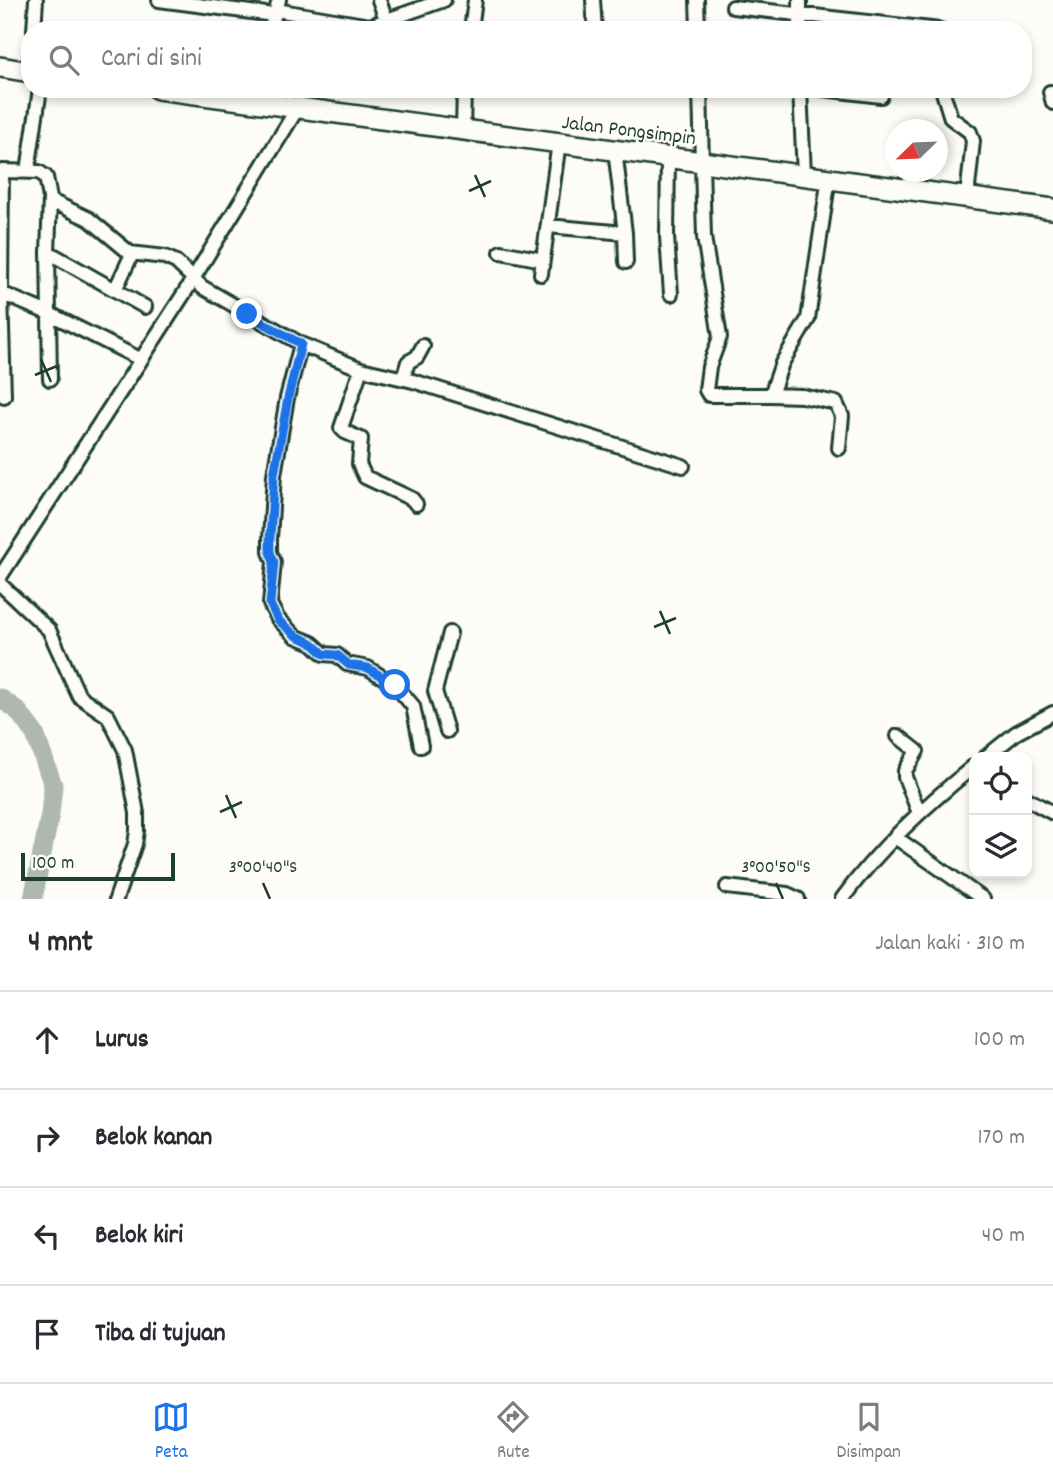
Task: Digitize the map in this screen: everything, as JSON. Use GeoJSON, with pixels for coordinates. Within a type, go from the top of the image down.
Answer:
{"type":"FeatureCollection","features":[{"type":"Feature","properties":{"kind":"main road"},"geometry":{"type":"LineString","coordinates":[[0,68],[21,71]]}},
{"type":"Feature","properties":{"kind":"main road","name":"Jalan Pongsimpin"},"geometry":{"type":"LineString","coordinates":[[260,98],[297,109],[829,177],[1053,209]]}},
{"type":"Feature","properties":{"kind":"street"},"geometry":{"type":"LineString","coordinates":[[35,21],[36,0]]}},
{"type":"Feature","properties":{"kind":"street"},"geometry":{"type":"LineString","coordinates":[[159,0],[276,8],[337,21]]}},
{"type":"Feature","properties":{"kind":"street"},"geometry":{"type":"LineString","coordinates":[[379,0],[387,21]]}},
{"type":"Feature","properties":{"kind":"street"},"geometry":{"type":"LineString","coordinates":[[390,21],[444,0]]}},
{"type":"Feature","properties":{"kind":"street"},"geometry":{"type":"LineString","coordinates":[[472,21],[475,0]]}},
{"type":"Feature","properties":{"kind":"street"},"geometry":{"type":"LineString","coordinates":[[593,0],[594,21]]}},
{"type":"Feature","properties":{"kind":"street"},"geometry":{"type":"LineString","coordinates":[[697,0],[698,21]]}},
{"type":"Feature","properties":{"kind":"street"},"geometry":{"type":"LineString","coordinates":[[800,0],[800,21]]}},
{"type":"Feature","properties":{"kind":"street"},"geometry":{"type":"LineString","coordinates":[[733,7],[858,21]]}},
{"type":"Feature","properties":{"kind":"street"},"geometry":{"type":"LineString","coordinates":[[27,171],[39,98]]}},
{"type":"Feature","properties":{"kind":"street"},"geometry":{"type":"LineString","coordinates":[[463,130],[464,98]]}},
{"type":"Feature","properties":{"kind":"street"},"geometry":{"type":"LineString","coordinates":[[700,98],[704,237],[720,337],[709,367],[706,390],[709,395],[715,397],[802,396],[835,404],[842,416],[839,448]]}},
{"type":"Feature","properties":{"kind":"street"},"geometry":{"type":"LineString","coordinates":[[800,98],[804,174]]}},
{"type":"Feature","properties":{"kind":"street"},"geometry":{"type":"LineString","coordinates":[[945,98],[951,118],[970,132],[974,142],[967,197]]}},
{"type":"Feature","properties":{"kind":"street"},"geometry":{"type":"LineString","coordinates":[[0,577],[192,280],[297,109]]}},
{"type":"Feature","properties":{"kind":"street"},"geometry":{"type":"LineString","coordinates":[[541,274],[559,142]]}},
{"type":"Feature","properties":{"kind":"street"},"geometry":{"type":"LineString","coordinates":[[615,150],[626,262]]}},
{"type":"Feature","properties":{"kind":"street"},"geometry":{"type":"LineString","coordinates":[[668,156],[667,237],[671,295]]}},
{"type":"Feature","properties":{"kind":"street"},"geometry":{"type":"LineString","coordinates":[[4,396],[1,331],[1,171],[39,172],[46,177],[51,201],[48,252],[50,379]]}},
{"type":"Feature","properties":{"kind":"street"},"geometry":{"type":"LineString","coordinates":[[771,395],[785,357],[808,318],[829,177]]}},
{"type":"Feature","properties":{"kind":"street"},"geometry":{"type":"LineString","coordinates":[[51,201],[98,225],[114,242],[132,254],[169,258],[192,280],[301,344],[360,369],[403,379],[683,466]]}},
{"type":"Feature","properties":{"kind":"street"},"geometry":{"type":"LineString","coordinates":[[548,226],[625,233]]}},
{"type":"Feature","properties":{"kind":"street"},"geometry":{"type":"LineString","coordinates":[[48,252],[145,307]]}},
{"type":"Feature","properties":{"kind":"street"},"geometry":{"type":"LineString","coordinates":[[501,252],[543,260]]}},
{"type":"Feature","properties":{"kind":"street"},"geometry":{"type":"LineString","coordinates":[[115,290],[132,254]]}},
{"type":"Feature","properties":{"kind":"street"},"geometry":{"type":"LineString","coordinates":[[1,293],[140,359]]}},
{"type":"Feature","properties":{"kind":"street"},"geometry":{"type":"LineString","coordinates":[[301,344],[274,475],[270,539],[270,552],[274,562],[270,604],[278,620],[324,654],[337,655],[349,665],[368,668],[395,685],[408,698],[421,746]]}},
{"type":"Feature","properties":{"kind":"street"},"geometry":{"type":"LineString","coordinates":[[403,379],[408,362],[417,357],[423,346]]}},
{"type":"Feature","properties":{"kind":"street"},"geometry":{"type":"LineString","coordinates":[[360,369],[341,428],[361,439],[358,462],[365,477],[412,499],[415,503]]}},
{"type":"Feature","properties":{"kind":"street"},"geometry":{"type":"LineString","coordinates":[[0,584],[46,625],[79,696],[108,716],[121,740],[128,763],[138,826],[135,844],[116,899]]}},
{"type":"Feature","properties":{"kind":"street"},"geometry":{"type":"LineString","coordinates":[[447,731],[435,691],[450,633]]}},
{"type":"Feature","properties":{"kind":"street"},"geometry":{"type":"LineString","coordinates":[[415,717],[440,709]]}},
{"type":"Feature","properties":{"kind":"street"},"geometry":{"type":"LineString","coordinates":[[992,752],[1016,733],[1053,713]]}},
{"type":"Feature","properties":{"kind":"street"},"geometry":{"type":"LineString","coordinates":[[898,736],[917,751],[905,771],[905,777],[919,813]]}},
{"type":"Feature","properties":{"kind":"street"},"geometry":{"type":"LineString","coordinates":[[842,899],[872,860],[919,813],[969,770]]}},
{"type":"Feature","properties":{"kind":"street"},"geometry":{"type":"LineString","coordinates":[[1032,802],[1053,813]]}},
{"type":"Feature","properties":{"kind":"street"},"geometry":{"type":"LineString","coordinates":[[895,837],[983,899]]}},
{"type":"Feature","properties":{"kind":"street"},"geometry":{"type":"LineString","coordinates":[[727,887],[787,894],[798,899]]}},
{"type":"Feature","properties":{"kind":"waterway"},"geometry":{"type":"LineString","coordinates":[[0,698],[17,710],[35,734],[53,785],[33,899]]}},
{"type":"Feature","properties":{"kind":"route"},"geometry":{"type":"LineString","coordinates":[[247,314],[301,344],[274,475],[270,552],[274,562],[270,604],[278,620],[299,638],[312,643],[324,654],[337,655],[349,665],[368,668],[395,685]]}}]}
